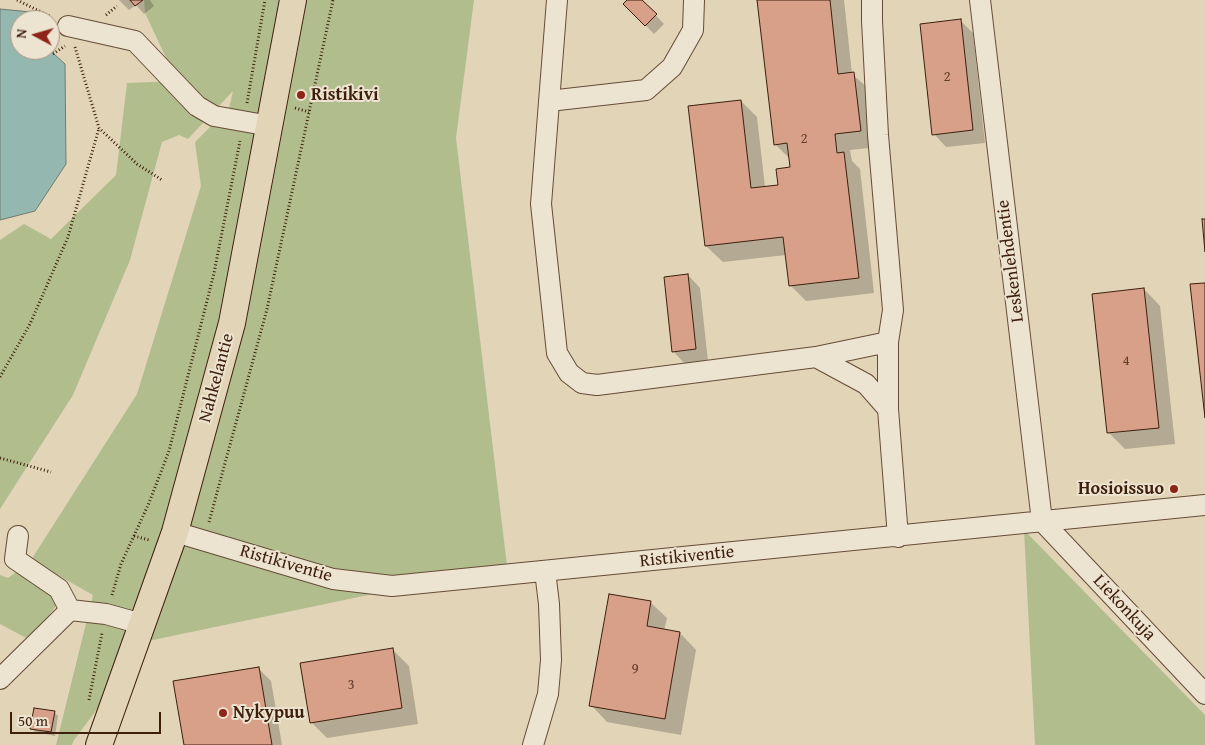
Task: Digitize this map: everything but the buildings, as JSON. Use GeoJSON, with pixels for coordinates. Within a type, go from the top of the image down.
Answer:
{"type":"FeatureCollection","features":[{"type":"Feature","properties":{"kind":"main road","name":"Nahkelantie"},"geometry":{"type":"LineString","coordinates":[[99,745],[175,532],[232,324],[293,0]]}},
{"type":"Feature","properties":{"kind":"street"},"geometry":{"type":"LineString","coordinates":[[557,0],[540,204],[557,354],[569,373],[582,382],[597,385],[816,358],[888,342]]}},
{"type":"Feature","properties":{"kind":"street"},"geometry":{"type":"LineString","coordinates":[[549,100],[646,90],[672,68],[693,30],[694,0]]}},
{"type":"Feature","properties":{"kind":"street"},"geometry":{"type":"LineString","coordinates":[[872,0],[878,135],[893,310],[888,342],[888,409],[898,537]]}},
{"type":"Feature","properties":{"kind":"street","name":"Leskenlehdentie"},"geometry":{"type":"LineString","coordinates":[[980,0],[1042,522]]}},
{"type":"Feature","properties":{"kind":"street"},"geometry":{"type":"LineString","coordinates":[[68,26],[135,41],[197,106],[214,116],[270,126]]}},
{"type":"Feature","properties":{"kind":"street"},"geometry":{"type":"LineString","coordinates":[[816,358],[866,384],[888,409]]}},
{"type":"Feature","properties":{"kind":"street","name":"Ristikiventie"},"geometry":{"type":"LineString","coordinates":[[175,532],[332,579],[392,586],[1205,505]]}},
{"type":"Feature","properties":{"kind":"street","name":"Liekonkuja"},"geometry":{"type":"LineString","coordinates":[[1042,522],[1205,694]]}},
{"type":"Feature","properties":{"kind":"street"},"geometry":{"type":"LineString","coordinates":[[18,536],[15,559],[59,589],[70,610]]}},
{"type":"Feature","properties":{"kind":"street"},"geometry":{"type":"LineString","coordinates":[[533,745],[548,694],[551,660],[549,604],[545,571]]}},
{"type":"Feature","properties":{"kind":"street"},"geometry":{"type":"LineString","coordinates":[[70,610],[106,614],[142,624]]}},
{"type":"Feature","properties":{"kind":"street"},"geometry":{"type":"LineString","coordinates":[[0,679],[70,610]]}},
{"type":"Feature","properties":{"kind":"path"},"geometry":{"type":"LineString","coordinates":[[17,0],[68,26],[99,128],[137,164],[162,180]]}},
{"type":"Feature","properties":{"kind":"path"},"geometry":{"type":"LineString","coordinates":[[87,708],[106,614],[121,564],[149,503],[169,451],[214,273],[244,121],[265,0]]}},
{"type":"Feature","properties":{"kind":"path"},"geometry":{"type":"LineString","coordinates":[[204,541],[267,309],[333,0]]}},
{"type":"Feature","properties":{"kind":"path"},"geometry":{"type":"LineString","coordinates":[[0,377],[30,324],[68,237],[99,128]]}},
{"type":"Feature","properties":{"kind":"path"},"geometry":{"type":"LineString","coordinates":[[0,458],[51,472]]}},
{"type":"Feature","properties":{"kind":"green space"},"geometry":{"type":"Polygon","coordinates":[[[144,0],[474,0],[456,138],[507,566],[148,641],[72,745],[56,745],[93,595],[31,560],[137,394],[201,186],[195,142],[213,124],[225,126],[233,91],[188,139],[179,135],[162,142],[130,260],[73,395],[0,509],[0,240],[24,224],[51,239],[116,175],[127,83],[177,81],[145,13],[144,0]]]}},
{"type":"Feature","properties":{"kind":"green space"},"geometry":{"type":"Polygon","coordinates":[[[1024,530],[1205,715],[1205,745],[1035,745],[1024,530]]]}},
{"type":"Feature","properties":{"kind":"green space"},"geometry":{"type":"Polygon","coordinates":[[[19,570],[59,602],[30,640],[0,624],[0,575],[8,578],[19,570]]]}},
{"type":"Feature","properties":{"kind":"water"},"geometry":{"type":"Polygon","coordinates":[[[0,9],[10,10],[10,60],[60,59],[65,64],[66,164],[35,211],[0,220],[0,9]]]}},
{"type":"Feature","properties":{"kind":"place","name":"Ristikivi"},"geometry":{"type":"Point","coordinates":[301,95]}},
{"type":"Feature","properties":{"kind":"place","name":"Hosioissuo"},"geometry":{"type":"Point","coordinates":[1174,489]}},
{"type":"Feature","properties":{"kind":"place","name":"Nykypuu"},"geometry":{"type":"Point","coordinates":[223,713]}}]}
